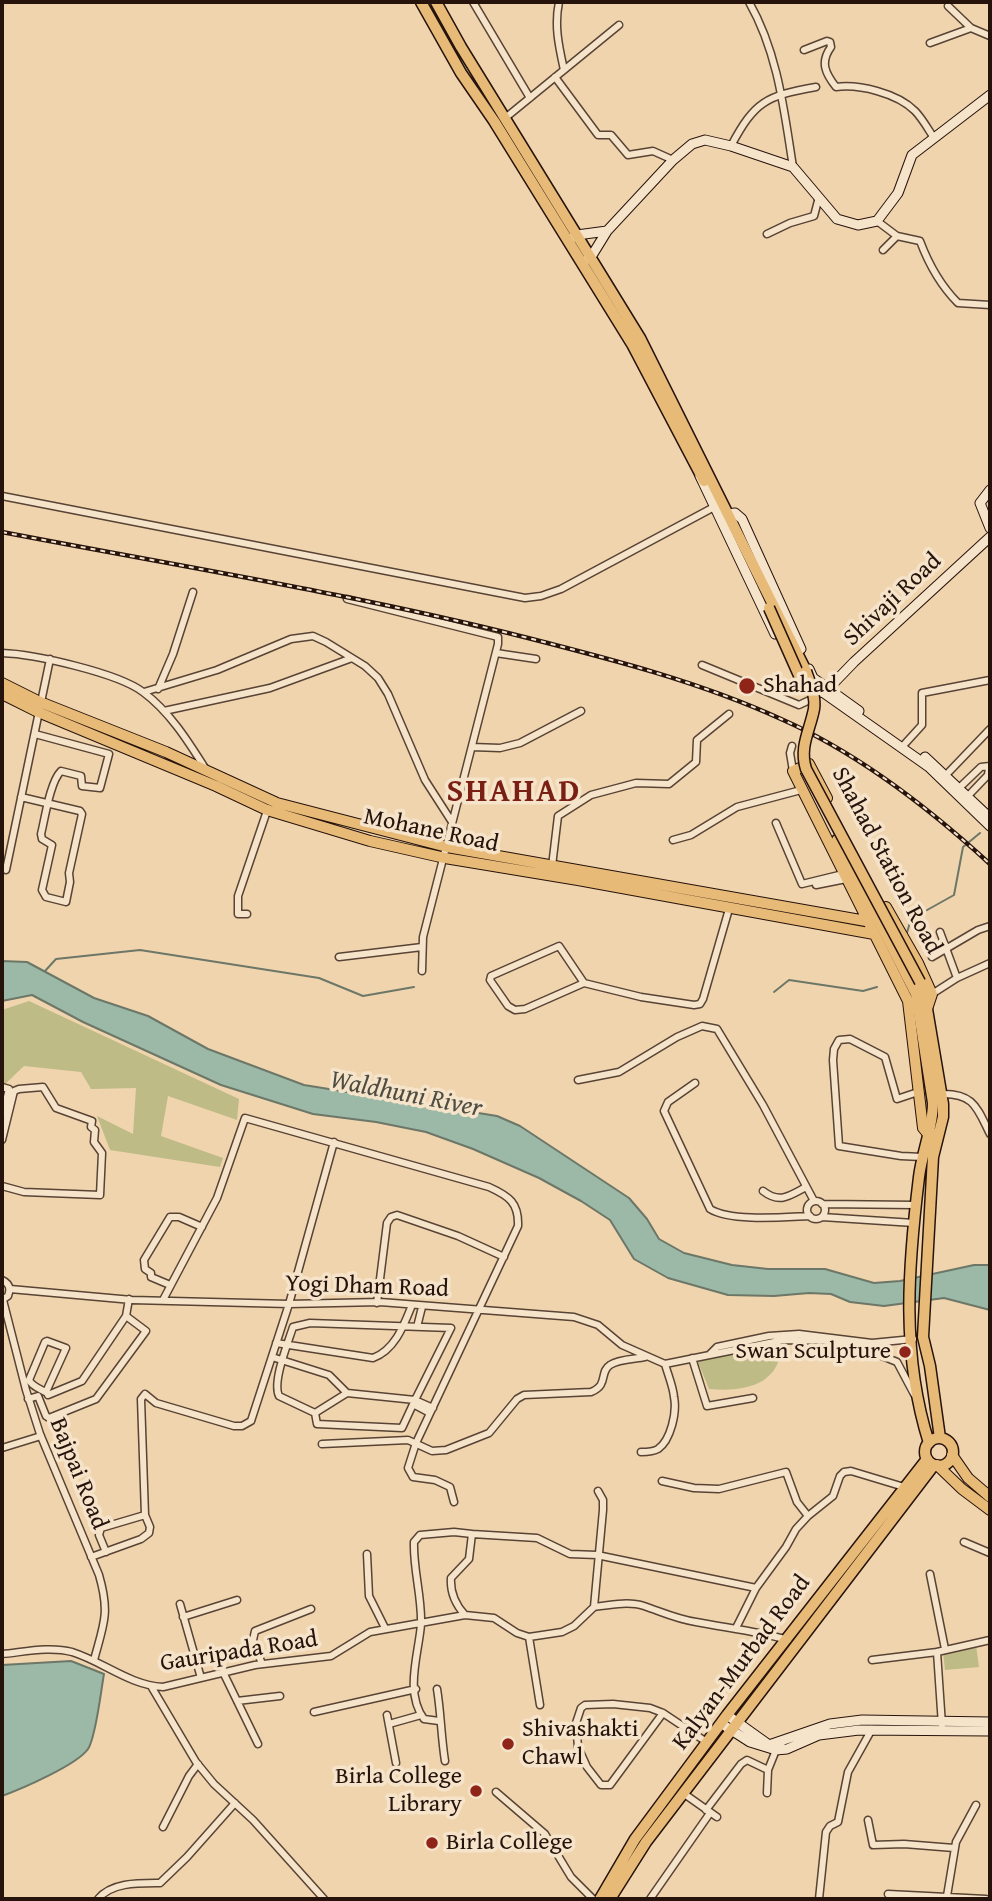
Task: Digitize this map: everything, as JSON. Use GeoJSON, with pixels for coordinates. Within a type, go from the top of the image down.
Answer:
{"type":"FeatureCollection","features":[{"type":"Feature","properties":{"kind":"highway"},"geometry":{"type":"LineString","coordinates":[[421,2],[450,53],[501,122]]}},
{"type":"Feature","properties":{"kind":"highway"},"geometry":{"type":"LineString","coordinates":[[436,2],[501,122],[587,260],[729,514],[806,691],[808,702],[798,764],[924,993],[943,1117],[922,1157],[914,1229],[909,1340],[916,1396],[929,1443]]}},
{"type":"Feature","properties":{"kind":"highway"},"geometry":{"type":"LineString","coordinates":[[450,53],[461,47]]}},
{"type":"Feature","properties":{"kind":"highway"},"geometry":{"type":"LineString","coordinates":[[668,405],[716,506],[737,537]]}},
{"type":"Feature","properties":{"kind":"highway"},"geometry":{"type":"LineString","coordinates":[[883,1521],[933,1463],[948,1462],[952,1455],[951,1445],[940,1438],[923,1337],[933,1157],[933,1103],[924,993]]}},
{"type":"Feature","properties":{"kind":"highway"},"geometry":{"type":"LineString","coordinates":[[933,1463],[925,1451],[929,1443],[940,1438]]}},
{"type":"Feature","properties":{"kind":"highway","name":"Kalyan-Murbad Road"},"geometry":{"type":"LineString","coordinates":[[600,1899],[635,1839],[708,1743],[729,1723],[792,1642],[883,1521],[904,1488],[933,1463]]}},
{"type":"Feature","properties":{"kind":"highway"},"geometry":{"type":"LineString","coordinates":[[610,1899],[646,1842],[684,1793],[729,1723]]}},
{"type":"Feature","properties":{"kind":"main road"},"geometry":{"type":"LineString","coordinates":[[587,260],[607,231],[673,160],[686,147],[699,141],[731,146],[793,167],[838,219],[858,225],[877,221],[898,193],[912,155],[990,95]]}},
{"type":"Feature","properties":{"kind":"main road"},"geometry":{"type":"LineString","coordinates":[[572,237],[607,231]]}},
{"type":"Feature","properties":{"kind":"main road"},"geometry":{"type":"LineString","coordinates":[[990,490],[981,503],[990,528]]}},
{"type":"Feature","properties":{"kind":"main road"},"geometry":{"type":"LineString","coordinates":[[716,506],[799,683],[827,691]]}},
{"type":"Feature","properties":{"kind":"main road"},"geometry":{"type":"LineString","coordinates":[[729,514],[735,513],[742,519],[813,678],[827,691],[946,775],[957,790]]}},
{"type":"Feature","properties":{"kind":"main road","name":"Shivaji Road"},"geometry":{"type":"LineString","coordinates":[[827,691],[854,662],[990,537]]}},
{"type":"Feature","properties":{"kind":"main road","name":"Mohane Road"},"geometry":{"type":"LineString","coordinates":[[2,683],[39,707]]}},
{"type":"Feature","properties":{"kind":"main road","name":"Mohane Road"},"geometry":{"type":"LineString","coordinates":[[2,694],[157,754],[268,805],[729,909],[874,934]]}},
{"type":"Feature","properties":{"kind":"main road"},"geometry":{"type":"LineString","coordinates":[[904,745],[966,798],[986,817],[990,826]]}},
{"type":"Feature","properties":{"kind":"main road","name":"Mohane Road"},"geometry":{"type":"LineString","coordinates":[[157,754],[206,770],[292,820],[370,841],[445,858],[552,870],[866,920]]}},
{"type":"Feature","properties":{"kind":"main road","name":"Shahad Station Road"},"geometry":{"type":"LineString","coordinates":[[924,993],[905,942],[811,766],[806,763],[793,771],[801,790],[908,1001],[923,1128],[933,1134]]}},
{"type":"Feature","properties":{"kind":"main road"},"geometry":{"type":"LineString","coordinates":[[952,1455],[968,1478],[990,1497]]}},
{"type":"Feature","properties":{"kind":"main road"},"geometry":{"type":"LineString","coordinates":[[933,1463],[990,1510]]}},
{"type":"Feature","properties":{"kind":"main road"},"geometry":{"type":"LineString","coordinates":[[978,1727],[990,1722]]}},
{"type":"Feature","properties":{"kind":"main road"},"geometry":{"type":"LineString","coordinates":[[729,1723],[769,1745],[872,1726],[978,1727],[990,1731]]}},
{"type":"Feature","properties":{"kind":"main road"},"geometry":{"type":"LineString","coordinates":[[729,1723],[750,1741],[776,1750],[787,1749],[804,1737]]}},
{"type":"Feature","properties":{"kind":"street"},"geometry":{"type":"LineString","coordinates":[[473,2],[530,98]]}},
{"type":"Feature","properties":{"kind":"street"},"geometry":{"type":"LineString","coordinates":[[559,2],[557,29],[564,70]]}},
{"type":"Feature","properties":{"kind":"street"},"geometry":{"type":"LineString","coordinates":[[749,2],[770,45],[782,93],[793,167]]}},
{"type":"Feature","properties":{"kind":"street"},"geometry":{"type":"LineString","coordinates":[[948,6],[971,28],[990,36]]}},
{"type":"Feature","properties":{"kind":"street"},"geometry":{"type":"LineString","coordinates":[[501,122],[619,25]]}},
{"type":"Feature","properties":{"kind":"street"},"geometry":{"type":"LineString","coordinates":[[930,43],[971,28]]}},
{"type":"Feature","properties":{"kind":"street"},"geometry":{"type":"LineString","coordinates":[[804,50],[830,42],[831,47],[825,56],[824,65],[827,75],[836,87],[850,85],[889,96],[915,111],[934,138]]}},
{"type":"Feature","properties":{"kind":"street"},"geometry":{"type":"LineString","coordinates":[[555,77],[598,135],[611,135],[628,155],[653,151],[673,160]]}},
{"type":"Feature","properties":{"kind":"street"},"geometry":{"type":"LineString","coordinates":[[731,146],[752,111],[762,103],[782,93],[816,88]]}},
{"type":"Feature","properties":{"kind":"street"},"geometry":{"type":"LineString","coordinates":[[768,234],[790,223],[814,216],[819,197]]}},
{"type":"Feature","properties":{"kind":"street"},"geometry":{"type":"LineString","coordinates":[[877,221],[897,236],[920,241],[931,268],[944,289],[958,303],[990,306]]}},
{"type":"Feature","properties":{"kind":"street"},"geometry":{"type":"LineString","coordinates":[[883,250],[897,236]]}},
{"type":"Feature","properties":{"kind":"street"},"geometry":{"type":"LineString","coordinates":[[2,496],[525,598],[561,589],[716,506]]}},
{"type":"Feature","properties":{"kind":"street"},"geometry":{"type":"LineString","coordinates":[[158,689],[173,654],[192,592]]}},
{"type":"Feature","properties":{"kind":"street"},"geometry":{"type":"LineString","coordinates":[[347,599],[498,637],[422,947],[422,971]]}},
{"type":"Feature","properties":{"kind":"street"},"geometry":{"type":"LineString","coordinates":[[144,692],[217,670],[291,639],[313,636],[365,666],[377,678],[388,694],[425,780],[452,822]]}},
{"type":"Feature","properties":{"kind":"street"},"geometry":{"type":"LineString","coordinates":[[2,653],[50,659],[131,683],[164,711],[206,770]]}},
{"type":"Feature","properties":{"kind":"street"},"geometry":{"type":"LineString","coordinates":[[496,653],[536,659]]}},
{"type":"Feature","properties":{"kind":"street"},"geometry":{"type":"LineString","coordinates":[[164,711],[271,688],[352,658]]}},
{"type":"Feature","properties":{"kind":"street"},"geometry":{"type":"LineString","coordinates":[[6,870],[50,659]]}},
{"type":"Feature","properties":{"kind":"street"},"geometry":{"type":"LineString","coordinates":[[702,664],[799,705],[827,691]]}},
{"type":"Feature","properties":{"kind":"street"},"geometry":{"type":"LineString","coordinates":[[904,745],[923,723],[922,693],[990,680]]}},
{"type":"Feature","properties":{"kind":"street"},"geometry":{"type":"LineString","coordinates":[[472,747],[500,748],[520,743],[581,711]]}},
{"type":"Feature","properties":{"kind":"street"},"geometry":{"type":"LineString","coordinates":[[552,870],[558,816],[591,795],[636,783],[669,784],[696,762],[697,740],[729,713]]}},
{"type":"Feature","properties":{"kind":"street"},"geometry":{"type":"LineString","coordinates":[[946,775],[990,729]]}},
{"type":"Feature","properties":{"kind":"street"},"geometry":{"type":"LineString","coordinates":[[21,797],[49,803],[80,811],[82,814],[69,873],[68,899],[62,903],[46,897],[42,890],[52,845],[42,839],[41,834],[49,803],[58,773],[61,771],[81,776],[82,786],[100,788],[109,754],[35,734]]}},
{"type":"Feature","properties":{"kind":"street"},"geometry":{"type":"LineString","coordinates":[[792,746],[790,752],[793,771]]}},
{"type":"Feature","properties":{"kind":"street"},"geometry":{"type":"LineString","coordinates":[[957,790],[981,767],[990,766],[988,775],[966,798]]}},
{"type":"Feature","properties":{"kind":"street"},"geometry":{"type":"LineString","coordinates":[[673,840],[691,835],[737,807],[801,790]]}},
{"type":"Feature","properties":{"kind":"street"},"geometry":{"type":"LineString","coordinates":[[247,914],[238,914],[238,896],[268,805]]}},
{"type":"Feature","properties":{"kind":"street"},"geometry":{"type":"LineString","coordinates":[[776,823],[802,884],[844,877]]}},
{"type":"Feature","properties":{"kind":"street"},"geometry":{"type":"LineString","coordinates":[[813,885],[844,877]]}},
{"type":"Feature","properties":{"kind":"street"},"geometry":{"type":"LineString","coordinates":[[584,983],[559,946],[491,976],[490,980],[508,1006],[515,1010],[524,1009],[584,983],[641,997],[700,1004],[729,909]]}},
{"type":"Feature","properties":{"kind":"street"},"geometry":{"type":"LineString","coordinates":[[932,957],[978,929],[990,926]]}},
{"type":"Feature","properties":{"kind":"street"},"geometry":{"type":"LineString","coordinates":[[940,932],[957,978]]}},
{"type":"Feature","properties":{"kind":"street"},"geometry":{"type":"LineString","coordinates":[[339,957],[422,947]]}},
{"type":"Feature","properties":{"kind":"street"},"geometry":{"type":"LineString","coordinates":[[924,993],[990,962]]}},
{"type":"Feature","properties":{"kind":"street"},"geometry":{"type":"LineString","coordinates":[[578,1080],[619,1072],[677,1037],[702,1026],[717,1029],[763,1105],[814,1201],[822,1204],[916,1205]]}},
{"type":"Feature","properties":{"kind":"street"},"geometry":{"type":"LineString","coordinates":[[918,1092],[897,1099],[885,1057],[850,1039],[839,1040],[834,1049],[833,1060],[839,1146],[922,1157]]}},
{"type":"Feature","properties":{"kind":"street"},"geometry":{"type":"LineString","coordinates":[[695,1083],[668,1102],[664,1111],[710,1209],[734,1216],[810,1216],[814,1219],[838,1217],[914,1229]]}},
{"type":"Feature","properties":{"kind":"street"},"geometry":{"type":"LineString","coordinates":[[2,1087],[9,1089],[2,1116]]}},
{"type":"Feature","properties":{"kind":"street"},"geometry":{"type":"LineString","coordinates":[[2,1140],[14,1091],[19,1088],[44,1087],[56,1108],[92,1121],[91,1127],[95,1130],[94,1142],[102,1153],[100,1195],[24,1192],[2,1186]]}},
{"type":"Feature","properties":{"kind":"street"},"geometry":{"type":"LineString","coordinates":[[941,1094],[957,1093],[967,1097],[990,1134]]}},
{"type":"Feature","properties":{"kind":"street"},"geometry":{"type":"LineString","coordinates":[[163,1300],[217,1198],[245,1118],[506,1194],[517,1206],[518,1226],[416,1443],[408,1468],[413,1477],[435,1480],[450,1487],[454,1502]]}},
{"type":"Feature","properties":{"kind":"street"},"geometry":{"type":"LineString","coordinates":[[91,1557],[141,1539],[149,1533],[150,1527],[145,1515],[142,1399],[145,1394],[156,1403],[234,1426],[242,1426],[251,1421],[289,1304],[334,1142]]}},
{"type":"Feature","properties":{"kind":"street"},"geometry":{"type":"LineString","coordinates":[[763,1191],[772,1198],[781,1199],[806,1187]]}},
{"type":"Feature","properties":{"kind":"street"},"geometry":{"type":"LineString","coordinates":[[810,1216],[808,1207],[814,1201]]}},
{"type":"Feature","properties":{"kind":"street"},"geometry":{"type":"LineString","coordinates":[[822,1204],[825,1209],[822,1217]]}},
{"type":"Feature","properties":{"kind":"street"},"geometry":{"type":"LineString","coordinates":[[838,1204],[838,1217]]}},
{"type":"Feature","properties":{"kind":"street"},"geometry":{"type":"LineString","coordinates":[[377,1303],[387,1223],[391,1217],[397,1215],[458,1236],[504,1257]]}},
{"type":"Feature","properties":{"kind":"street"},"geometry":{"type":"LineString","coordinates":[[170,1286],[151,1277],[151,1273],[145,1269],[144,1260],[170,1217],[179,1217],[202,1227]]}},
{"type":"Feature","properties":{"kind":"street"},"geometry":{"type":"LineString","coordinates":[[2,1279],[10,1289]]}},
{"type":"Feature","properties":{"kind":"street","name":"Yogi Dham Road"},"geometry":{"type":"LineString","coordinates":[[10,1289],[129,1299],[289,1304],[377,1303],[574,1318],[598,1325],[622,1345],[664,1364]]}},
{"type":"Feature","properties":{"kind":"street","name":"Bajpai Road"},"geometry":{"type":"LineString","coordinates":[[10,1289],[8,1296],[2,1300],[28,1399],[105,1595],[107,1613],[94,1660]]}},
{"type":"Feature","properties":{"kind":"street"},"geometry":{"type":"LineString","coordinates":[[28,1399],[39,1398],[82,1381],[126,1316],[129,1299]]}},
{"type":"Feature","properties":{"kind":"street"},"geometry":{"type":"LineString","coordinates":[[276,1343],[373,1358],[383,1354],[403,1326],[412,1305]]}},
{"type":"Feature","properties":{"kind":"street"},"geometry":{"type":"LineString","coordinates":[[417,1327],[422,1307]]}},
{"type":"Feature","properties":{"kind":"street"},"geometry":{"type":"LineString","coordinates":[[39,1398],[49,1418],[96,1399],[146,1331],[126,1316]]}},
{"type":"Feature","properties":{"kind":"street"},"geometry":{"type":"LineString","coordinates":[[293,1326],[451,1328],[402,1428],[317,1424],[316,1413],[279,1396],[276,1391],[293,1326]]}},
{"type":"Feature","properties":{"kind":"street"},"geometry":{"type":"LineString","coordinates":[[710,1354],[717,1347],[769,1336],[799,1334],[872,1343],[923,1337]]}},
{"type":"Feature","properties":{"kind":"street"},"geometry":{"type":"LineString","coordinates":[[47,1340],[66,1350],[48,1393],[29,1380],[47,1340]]}},
{"type":"Feature","properties":{"kind":"street"},"geometry":{"type":"LineString","coordinates":[[641,1452],[655,1451],[662,1445],[673,1420],[675,1398],[664,1364],[710,1354],[784,1340],[834,1341],[872,1350],[897,1362],[916,1396]]}},
{"type":"Feature","properties":{"kind":"street"},"geometry":{"type":"LineString","coordinates":[[272,1357],[329,1375],[346,1393],[414,1402],[432,1410]]}},
{"type":"Feature","properties":{"kind":"street"},"geometry":{"type":"LineString","coordinates":[[322,1444],[408,1440],[432,1451],[446,1450],[489,1433],[517,1399],[524,1395],[591,1392],[603,1384],[606,1369],[611,1364],[647,1357]]}},
{"type":"Feature","properties":{"kind":"street"},"geometry":{"type":"LineString","coordinates":[[692,1358],[707,1406],[753,1398]]}},
{"type":"Feature","properties":{"kind":"street"},"geometry":{"type":"LineString","coordinates":[[316,1413],[346,1393]]}},
{"type":"Feature","properties":{"kind":"street"},"geometry":{"type":"LineString","coordinates":[[2,1448],[41,1436]]}},
{"type":"Feature","properties":{"kind":"street"},"geometry":{"type":"LineString","coordinates":[[736,1628],[756,1588],[796,1529],[807,1516],[833,1496],[840,1476],[851,1471],[904,1488]]}},
{"type":"Feature","properties":{"kind":"street"},"geometry":{"type":"LineString","coordinates":[[662,1481],[694,1488],[719,1489],[786,1472],[797,1502],[807,1516]]}},
{"type":"Feature","properties":{"kind":"street"},"geometry":{"type":"LineString","coordinates":[[540,1705],[529,1637],[562,1632],[574,1626],[594,1606],[603,1510],[603,1500],[598,1492]]}},
{"type":"Feature","properties":{"kind":"street"},"geometry":{"type":"LineString","coordinates":[[106,1552],[99,1535],[101,1528],[145,1515]]}},
{"type":"Feature","properties":{"kind":"street"},"geometry":{"type":"LineString","coordinates":[[439,1721],[424,1719],[421,1715],[416,1689],[414,1663],[421,1624],[414,1549],[416,1538],[432,1533],[537,1538],[570,1554],[597,1555],[756,1588]]}},
{"type":"Feature","properties":{"kind":"street"},"geometry":{"type":"LineString","coordinates":[[465,1615],[456,1605],[450,1584],[451,1578],[469,1559],[472,1552],[472,1534]]}},
{"type":"Feature","properties":{"kind":"street"},"geometry":{"type":"LineString","coordinates":[[964,1542],[990,1553]]}},
{"type":"Feature","properties":{"kind":"street"},"geometry":{"type":"LineString","coordinates":[[367,1554],[369,1596],[385,1628]]}},
{"type":"Feature","properties":{"kind":"street"},"geometry":{"type":"LineString","coordinates":[[930,1574],[945,1649]]}},
{"type":"Feature","properties":{"kind":"street"},"geometry":{"type":"LineString","coordinates":[[183,1617],[237,1600]]}},
{"type":"Feature","properties":{"kind":"street"},"geometry":{"type":"LineString","coordinates":[[180,1604],[201,1678]]}},
{"type":"Feature","properties":{"kind":"street"},"geometry":{"type":"LineString","coordinates":[[594,1606],[643,1605],[662,1614],[750,1629],[792,1642]]}},
{"type":"Feature","properties":{"kind":"street"},"geometry":{"type":"LineString","coordinates":[[262,1664],[253,1640],[255,1631],[311,1609]]}},
{"type":"Feature","properties":{"kind":"street","name":"Gauripada Road"},"geometry":{"type":"LineString","coordinates":[[2,1654],[69,1651],[94,1660],[113,1672],[151,1686],[163,1687],[262,1664],[331,1656],[361,1637],[385,1628],[465,1615],[494,1618],[517,1633],[529,1637]]}},
{"type":"Feature","properties":{"kind":"street"},"geometry":{"type":"LineString","coordinates":[[872,1660],[937,1652],[990,1640]]}},
{"type":"Feature","properties":{"kind":"street"},"geometry":{"type":"LineString","coordinates":[[937,1652],[942,1727]]}},
{"type":"Feature","properties":{"kind":"street"},"geometry":{"type":"LineString","coordinates":[[223,1672],[258,1744]]}},
{"type":"Feature","properties":{"kind":"street"},"geometry":{"type":"LineString","coordinates":[[151,1686],[198,1764],[324,1899]]}},
{"type":"Feature","properties":{"kind":"street"},"geometry":{"type":"LineString","coordinates":[[314,1712],[416,1689]]}},
{"type":"Feature","properties":{"kind":"street"},"geometry":{"type":"LineString","coordinates":[[437,1689],[445,1761]]}},
{"type":"Feature","properties":{"kind":"street"},"geometry":{"type":"LineString","coordinates":[[237,1701],[280,1696]]}},
{"type":"Feature","properties":{"kind":"street"},"geometry":{"type":"LineString","coordinates":[[663,1713],[610,1785],[601,1786],[587,1767],[578,1747],[576,1723],[581,1708],[592,1703],[650,1708],[663,1713],[708,1743]]}},
{"type":"Feature","properties":{"kind":"street"},"geometry":{"type":"LineString","coordinates":[[387,1714],[396,1763]]}},
{"type":"Feature","properties":{"kind":"street"},"geometry":{"type":"LineString","coordinates":[[388,1724],[421,1715]]}},
{"type":"Feature","properties":{"kind":"street"},"geometry":{"type":"LineString","coordinates":[[819,1899],[826,1832],[838,1822],[848,1772],[872,1726]]}},
{"type":"Feature","properties":{"kind":"street"},"geometry":{"type":"LineString","coordinates":[[767,1793],[768,1770],[776,1750]]}},
{"type":"Feature","properties":{"kind":"street"},"geometry":{"type":"LineString","coordinates":[[650,1899],[711,1813],[741,1764],[747,1760],[768,1770]]}},
{"type":"Feature","properties":{"kind":"street"},"geometry":{"type":"LineString","coordinates":[[163,1827],[198,1764]]}},
{"type":"Feature","properties":{"kind":"street"},"geometry":{"type":"LineString","coordinates":[[496,1792],[545,1834],[571,1877],[593,1899]]}},
{"type":"Feature","properties":{"kind":"street"},"geometry":{"type":"LineString","coordinates":[[684,1793],[711,1813]]}},
{"type":"Feature","properties":{"kind":"street"},"geometry":{"type":"LineString","coordinates":[[98,1899],[103,1892],[133,1883],[160,1883],[235,1803]]}},
{"type":"Feature","properties":{"kind":"street"},"geometry":{"type":"LineString","coordinates":[[947,1896],[954,1848],[976,1805]]}},
{"type":"Feature","properties":{"kind":"street"},"geometry":{"type":"LineString","coordinates":[[868,1820],[873,1845],[904,1844],[954,1848]]}},
{"type":"Feature","properties":{"kind":"street"},"geometry":{"type":"LineString","coordinates":[[888,1894],[986,1899]]}},
{"type":"Feature","properties":{"kind":"shaded area"},"geometry":{"type":"Polygon","coordinates":[[[2,961],[27,962],[94,998],[148,1016],[208,1049],[304,1085],[497,1116],[520,1126],[629,1198],[647,1219],[659,1239],[684,1253],[732,1265],[768,1269],[825,1269],[874,1283],[900,1281],[974,1265],[990,1265],[990,1310],[944,1298],[884,1306],[850,1302],[831,1294],[728,1295],[668,1278],[634,1259],[610,1220],[539,1178],[473,1149],[426,1132],[313,1114],[221,1085],[83,1022],[32,995],[2,1001],[2,961]]]}},
{"type":"Feature","properties":{"kind":"shaded area"},"geometry":{"type":"Polygon","coordinates":[[[29,1001],[239,1099],[237,1120],[168,1096],[161,1136],[223,1158],[220,1167],[110,1150],[97,1116],[133,1134],[136,1088],[91,1089],[81,1072],[24,1066],[2,1087],[2,1010],[29,1001]]]}},
{"type":"Feature","properties":{"kind":"shaded area"},"geometry":{"type":"Polygon","coordinates":[[[781,1344],[775,1369],[758,1383],[747,1387],[709,1389],[698,1362],[747,1349],[781,1344]]]}},
{"type":"Feature","properties":{"kind":"shaded area"},"geometry":{"type":"Polygon","coordinates":[[[976,1645],[979,1667],[945,1670],[943,1652],[976,1645]]]}},
{"type":"Feature","properties":{"kind":"shaded area"},"geometry":{"type":"Polygon","coordinates":[[[71,1661],[104,1674],[96,1724],[88,1749],[61,1769],[2,1796],[2,1665],[71,1661]]]}},
{"type":"Feature","properties":{"kind":"waterway"},"geometry":{"type":"LineString","coordinates":[[906,936],[911,919],[954,895],[963,847],[980,833]]}},
{"type":"Feature","properties":{"kind":"waterway"},"geometry":{"type":"LineString","coordinates":[[45,971],[56,959],[140,950],[319,978],[363,996],[414,987]]}},
{"type":"Feature","properties":{"kind":"waterway"},"geometry":{"type":"LineString","coordinates":[[774,992],[789,980],[863,991],[877,987]]}},
{"type":"Feature","properties":{"kind":"railway"},"geometry":{"type":"LineString","coordinates":[[2,532],[266,581],[463,622],[560,646],[688,683],[781,719],[838,748],[917,802],[990,864]]}},
{"type":"Feature","properties":{"kind":"place","name":"Shahad"},"geometry":{"type":"Point","coordinates":[747,686]}},
{"type":"Feature","properties":{"kind":"place","name":"Swan Sculpture"},"geometry":{"type":"Point","coordinates":[905,1352]}},
{"type":"Feature","properties":{"kind":"place","name":"Shivashakti Chawl"},"geometry":{"type":"Point","coordinates":[508,1744]}},
{"type":"Feature","properties":{"kind":"place","name":"Birla College Library"},"geometry":{"type":"Point","coordinates":[476,1791]}},
{"type":"Feature","properties":{"kind":"place","name":"Birla College"},"geometry":{"type":"Point","coordinates":[432,1843]}},
{"type":"Feature","properties":{"kind":"district","name":"SHAHAD"},"geometry":{"type":"Point","coordinates":[514,793]}},
{"type":"Feature","properties":{"kind":"water label","name":"Waldhuni River"},"geometry":{"type":"Point","coordinates":[406,1095]}}]}
